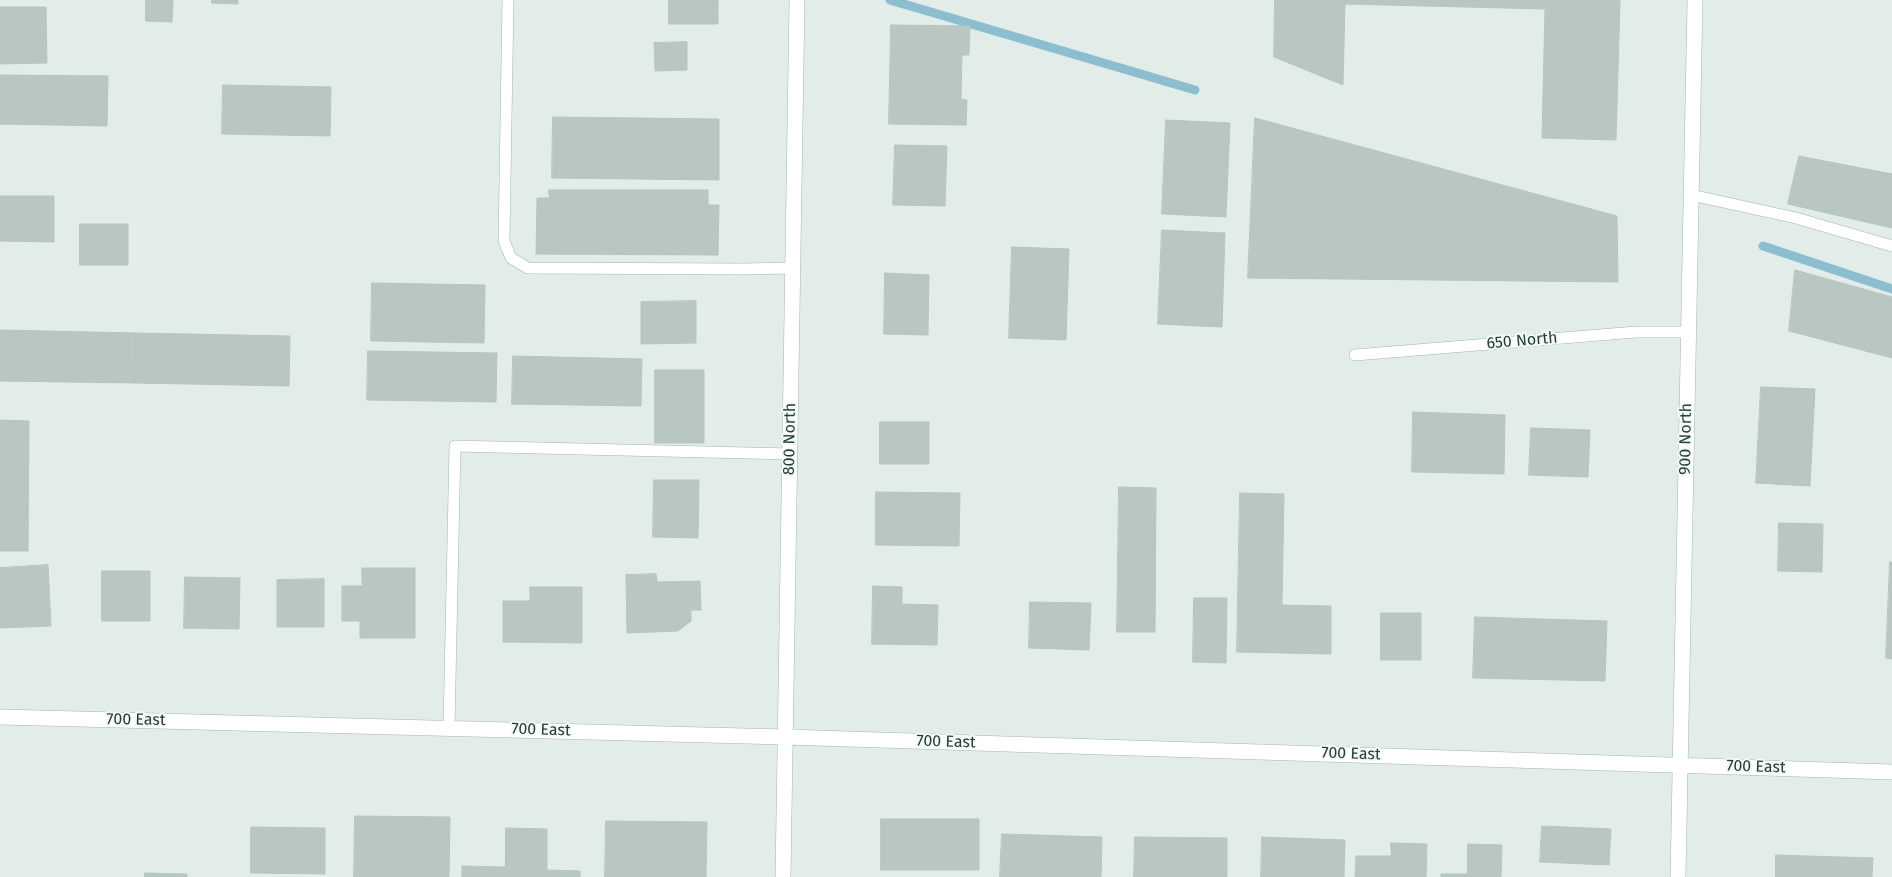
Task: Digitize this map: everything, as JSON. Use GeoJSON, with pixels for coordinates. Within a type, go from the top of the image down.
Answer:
{"type":"FeatureCollection","features":[{"type":"Feature","properties":{"kind":"street","name":"800 North"},"geometry":{"type":"LineString","coordinates":[[783,877],[797,0]]}},
{"type":"Feature","properties":{"kind":"street","name":"900 North"},"geometry":{"type":"LineString","coordinates":[[1678,877],[1695,0]]}},
{"type":"Feature","properties":{"kind":"street","name":"700 East"},"geometry":{"type":"LineString","coordinates":[[0,717],[449,727],[1892,772]]}},
{"type":"Feature","properties":{"kind":"lane"},"geometry":{"type":"LineString","coordinates":[[508,0],[504,241],[511,258],[528,268],[793,268]]}},
{"type":"Feature","properties":{"kind":"lane"},"geometry":{"type":"LineString","coordinates":[[1691,195],[1796,218],[1892,246]]}},
{"type":"Feature","properties":{"kind":"lane","name":"650 North"},"geometry":{"type":"LineString","coordinates":[[1355,356],[1636,332],[1688,332]]}},
{"type":"Feature","properties":{"kind":"lane"},"geometry":{"type":"LineString","coordinates":[[449,727],[455,446],[790,454]]}},
{"type":"Feature","properties":{"kind":"building"},"geometry":{"type":"Polygon","coordinates":[[[146,0],[173,0],[172,22],[146,21],[146,0]]]}},
{"type":"Feature","properties":{"kind":"building"},"geometry":{"type":"Polygon","coordinates":[[[212,0],[238,0],[238,4],[212,3],[212,0]]]}},
{"type":"Feature","properties":{"kind":"building"},"geometry":{"type":"Polygon","coordinates":[[[669,0],[718,0],[718,24],[669,24],[669,0]]]}},
{"type":"Feature","properties":{"kind":"building"},"geometry":{"type":"Polygon","coordinates":[[[1275,0],[1620,0],[1616,140],[1542,138],[1545,9],[1345,4],[1343,85],[1274,57],[1275,0]]]}},
{"type":"Feature","properties":{"kind":"building"},"geometry":{"type":"Polygon","coordinates":[[[0,7],[46,7],[47,63],[0,64],[0,7]]]}},
{"type":"Feature","properties":{"kind":"building"},"geometry":{"type":"Polygon","coordinates":[[[891,25],[970,26],[969,55],[962,55],[961,99],[967,100],[966,125],[889,124],[891,25]]]}},
{"type":"Feature","properties":{"kind":"building"},"geometry":{"type":"Polygon","coordinates":[[[687,42],[687,70],[655,71],[654,43],[687,42]]]}},
{"type":"Feature","properties":{"kind":"building"},"geometry":{"type":"Polygon","coordinates":[[[0,75],[108,76],[107,126],[0,124],[0,75]]]}},
{"type":"Feature","properties":{"kind":"building"},"geometry":{"type":"Polygon","coordinates":[[[223,85],[331,87],[330,136],[222,134],[223,85]]]}},
{"type":"Feature","properties":{"kind":"building"},"geometry":{"type":"Polygon","coordinates":[[[553,117],[719,119],[719,180],[552,178],[553,117]]]}},
{"type":"Feature","properties":{"kind":"building"},"geometry":{"type":"Polygon","coordinates":[[[1255,118],[1617,216],[1618,282],[1248,278],[1255,118]]]}},
{"type":"Feature","properties":{"kind":"building"},"geometry":{"type":"Polygon","coordinates":[[[1166,120],[1230,123],[1226,217],[1162,214],[1166,120]]]}},
{"type":"Feature","properties":{"kind":"building"},"geometry":{"type":"Polygon","coordinates":[[[895,145],[947,146],[945,206],[893,205],[895,145]]]}},
{"type":"Feature","properties":{"kind":"building"},"geometry":{"type":"Polygon","coordinates":[[[1799,156],[1892,174],[1892,228],[1788,204],[1799,156]]]}},
{"type":"Feature","properties":{"kind":"building"},"geometry":{"type":"Polygon","coordinates":[[[549,190],[708,190],[708,205],[719,205],[718,255],[536,254],[537,198],[549,198],[549,190]]]}},
{"type":"Feature","properties":{"kind":"building"},"geometry":{"type":"Polygon","coordinates":[[[0,196],[54,196],[54,242],[0,241],[0,196]]]}},
{"type":"Feature","properties":{"kind":"building"},"geometry":{"type":"Polygon","coordinates":[[[80,224],[128,224],[128,265],[80,265],[80,224]]]}},
{"type":"Feature","properties":{"kind":"building"},"geometry":{"type":"Polygon","coordinates":[[[1162,230],[1225,233],[1222,327],[1158,324],[1162,230]]]}},
{"type":"Feature","properties":{"kind":"building"},"geometry":{"type":"Polygon","coordinates":[[[1012,247],[1069,249],[1066,340],[1009,338],[1012,247]]]}},
{"type":"Feature","properties":{"kind":"building"},"geometry":{"type":"Polygon","coordinates":[[[1795,270],[1892,297],[1892,358],[1789,331],[1795,270]]]}},
{"type":"Feature","properties":{"kind":"building"},"geometry":{"type":"Polygon","coordinates":[[[885,273],[929,275],[928,335],[884,334],[885,273]]]}},
{"type":"Feature","properties":{"kind":"building"},"geometry":{"type":"Polygon","coordinates":[[[372,283],[485,285],[484,343],[371,341],[372,283]]]}},
{"type":"Feature","properties":{"kind":"building"},"geometry":{"type":"Polygon","coordinates":[[[696,301],[696,343],[641,344],[641,302],[696,301]]]}},
{"type":"Feature","properties":{"kind":"building"},"geometry":{"type":"Polygon","coordinates":[[[0,330],[136,333],[135,383],[0,381],[0,330]]]}},
{"type":"Feature","properties":{"kind":"building"},"geometry":{"type":"Polygon","coordinates":[[[136,333],[290,336],[289,386],[135,383],[136,333]]]}},
{"type":"Feature","properties":{"kind":"building"},"geometry":{"type":"Polygon","coordinates":[[[368,351],[497,353],[496,402],[367,400],[368,351]]]}},
{"type":"Feature","properties":{"kind":"building"},"geometry":{"type":"Polygon","coordinates":[[[513,356],[642,359],[641,406],[512,404],[513,356]]]}},
{"type":"Feature","properties":{"kind":"building"},"geometry":{"type":"Polygon","coordinates":[[[655,370],[704,370],[704,443],[655,443],[655,370]]]}},
{"type":"Feature","properties":{"kind":"building"},"geometry":{"type":"Polygon","coordinates":[[[1761,387],[1815,389],[1810,486],[1756,483],[1761,387]]]}},
{"type":"Feature","properties":{"kind":"building"},"geometry":{"type":"Polygon","coordinates":[[[1413,412],[1505,415],[1504,474],[1412,472],[1413,412]]]}},
{"type":"Feature","properties":{"kind":"building"},"geometry":{"type":"Polygon","coordinates":[[[0,420],[29,421],[28,551],[0,551],[0,420]]]}},
{"type":"Feature","properties":{"kind":"building"},"geometry":{"type":"Polygon","coordinates":[[[880,422],[929,422],[929,464],[880,464],[880,422]]]}},
{"type":"Feature","properties":{"kind":"building"},"geometry":{"type":"Polygon","coordinates":[[[1531,428],[1590,430],[1588,477],[1529,475],[1531,428]]]}},
{"type":"Feature","properties":{"kind":"building"},"geometry":{"type":"Polygon","coordinates":[[[654,480],[699,480],[698,538],[653,537],[654,480]]]}},
{"type":"Feature","properties":{"kind":"building"},"geometry":{"type":"Polygon","coordinates":[[[1119,487],[1156,488],[1155,632],[1117,632],[1119,487]]]}},
{"type":"Feature","properties":{"kind":"building"},"geometry":{"type":"Polygon","coordinates":[[[876,492],[960,493],[959,546],[876,545],[876,492]]]}},
{"type":"Feature","properties":{"kind":"building"},"geometry":{"type":"Polygon","coordinates":[[[1240,493],[1284,494],[1282,605],[1331,606],[1331,654],[1237,652],[1240,493]]]}},
{"type":"Feature","properties":{"kind":"building"},"geometry":{"type":"Polygon","coordinates":[[[1779,523],[1823,524],[1822,572],[1778,571],[1779,523]]]}},
{"type":"Feature","properties":{"kind":"building"},"geometry":{"type":"Polygon","coordinates":[[[1890,562],[1892,562],[1892,659],[1886,658],[1890,562]]]}},
{"type":"Feature","properties":{"kind":"building"},"geometry":{"type":"Polygon","coordinates":[[[48,565],[51,626],[0,628],[0,568],[48,565]]]}},
{"type":"Feature","properties":{"kind":"building"},"geometry":{"type":"Polygon","coordinates":[[[362,568],[415,568],[415,638],[360,638],[360,621],[342,621],[342,586],[362,586],[362,568]]]}},
{"type":"Feature","properties":{"kind":"building"},"geometry":{"type":"Polygon","coordinates":[[[102,571],[150,571],[150,621],[102,621],[102,571]]]}},
{"type":"Feature","properties":{"kind":"building"},"geometry":{"type":"Polygon","coordinates":[[[656,574],[657,582],[700,581],[701,610],[691,610],[691,621],[678,631],[627,633],[626,575],[656,574]]]}},
{"type":"Feature","properties":{"kind":"building"},"geometry":{"type":"Polygon","coordinates":[[[185,577],[240,578],[239,629],[184,628],[185,577]]]}},
{"type":"Feature","properties":{"kind":"building"},"geometry":{"type":"Polygon","coordinates":[[[324,579],[324,627],[277,627],[277,580],[324,579]]]}},
{"type":"Feature","properties":{"kind":"building"},"geometry":{"type":"Polygon","coordinates":[[[873,586],[902,587],[902,604],[938,605],[937,645],[872,644],[873,586]]]}},
{"type":"Feature","properties":{"kind":"building"},"geometry":{"type":"Polygon","coordinates":[[[530,587],[582,587],[582,643],[503,642],[503,601],[530,601],[530,587]]]}},
{"type":"Feature","properties":{"kind":"building"},"geometry":{"type":"Polygon","coordinates":[[[1194,598],[1227,598],[1226,663],[1193,662],[1194,598]]]}},
{"type":"Feature","properties":{"kind":"building"},"geometry":{"type":"Polygon","coordinates":[[[1030,602],[1091,603],[1089,650],[1029,648],[1030,602]]]}},
{"type":"Feature","properties":{"kind":"building"},"geometry":{"type":"Polygon","coordinates":[[[1381,613],[1421,613],[1421,660],[1381,660],[1381,613]]]}},
{"type":"Feature","properties":{"kind":"building"},"geometry":{"type":"Polygon","coordinates":[[[1475,617],[1607,621],[1605,681],[1473,678],[1475,617]]]}},
{"type":"Feature","properties":{"kind":"building"},"geometry":{"type":"Polygon","coordinates":[[[355,816],[450,817],[449,877],[354,877],[355,816]]]}},
{"type":"Feature","properties":{"kind":"building"},"geometry":{"type":"Polygon","coordinates":[[[881,819],[979,819],[979,870],[881,870],[881,819]]]}},
{"type":"Feature","properties":{"kind":"building"},"geometry":{"type":"Polygon","coordinates":[[[606,821],[707,822],[706,877],[605,877],[606,821]]]}},
{"type":"Feature","properties":{"kind":"building"},"geometry":{"type":"Polygon","coordinates":[[[1542,826],[1611,829],[1609,865],[1540,862],[1542,826]]]}},
{"type":"Feature","properties":{"kind":"building"},"geometry":{"type":"Polygon","coordinates":[[[251,827],[325,828],[325,874],[251,873],[251,827]]]}},
{"type":"Feature","properties":{"kind":"building"},"geometry":{"type":"Polygon","coordinates":[[[506,828],[547,829],[547,870],[580,871],[580,877],[462,877],[462,866],[505,867],[506,828]]]}},
{"type":"Feature","properties":{"kind":"building"},"geometry":{"type":"Polygon","coordinates":[[[1002,834],[1102,837],[1101,877],[1000,877],[1002,834]]]}},
{"type":"Feature","properties":{"kind":"building"},"geometry":{"type":"Polygon","coordinates":[[[1135,837],[1227,838],[1227,877],[1134,877],[1135,837]]]}},
{"type":"Feature","properties":{"kind":"building"},"geometry":{"type":"Polygon","coordinates":[[[1262,837],[1345,840],[1344,877],[1261,877],[1262,837]]]}},
{"type":"Feature","properties":{"kind":"building"},"geometry":{"type":"Polygon","coordinates":[[[1391,843],[1427,844],[1426,877],[1355,877],[1356,856],[1391,856],[1391,843]]]}},
{"type":"Feature","properties":{"kind":"building"},"geometry":{"type":"Polygon","coordinates":[[[1468,844],[1502,845],[1501,877],[1441,877],[1441,874],[1467,874],[1468,844]]]}},
{"type":"Feature","properties":{"kind":"building"},"geometry":{"type":"Polygon","coordinates":[[[1776,855],[1873,858],[1872,877],[1776,877],[1776,855]]]}},
{"type":"Feature","properties":{"kind":"building"},"geometry":{"type":"Polygon","coordinates":[[[145,873],[187,874],[187,877],[145,877],[145,873]]]}},
{"type":"Feature","properties":{"kind":"waterway"},"geometry":{"type":"LineString","coordinates":[[890,0],[1195,90]]}},
{"type":"Feature","properties":{"kind":"waterway"},"geometry":{"type":"LineString","coordinates":[[1763,246],[1892,289]]}}]}
